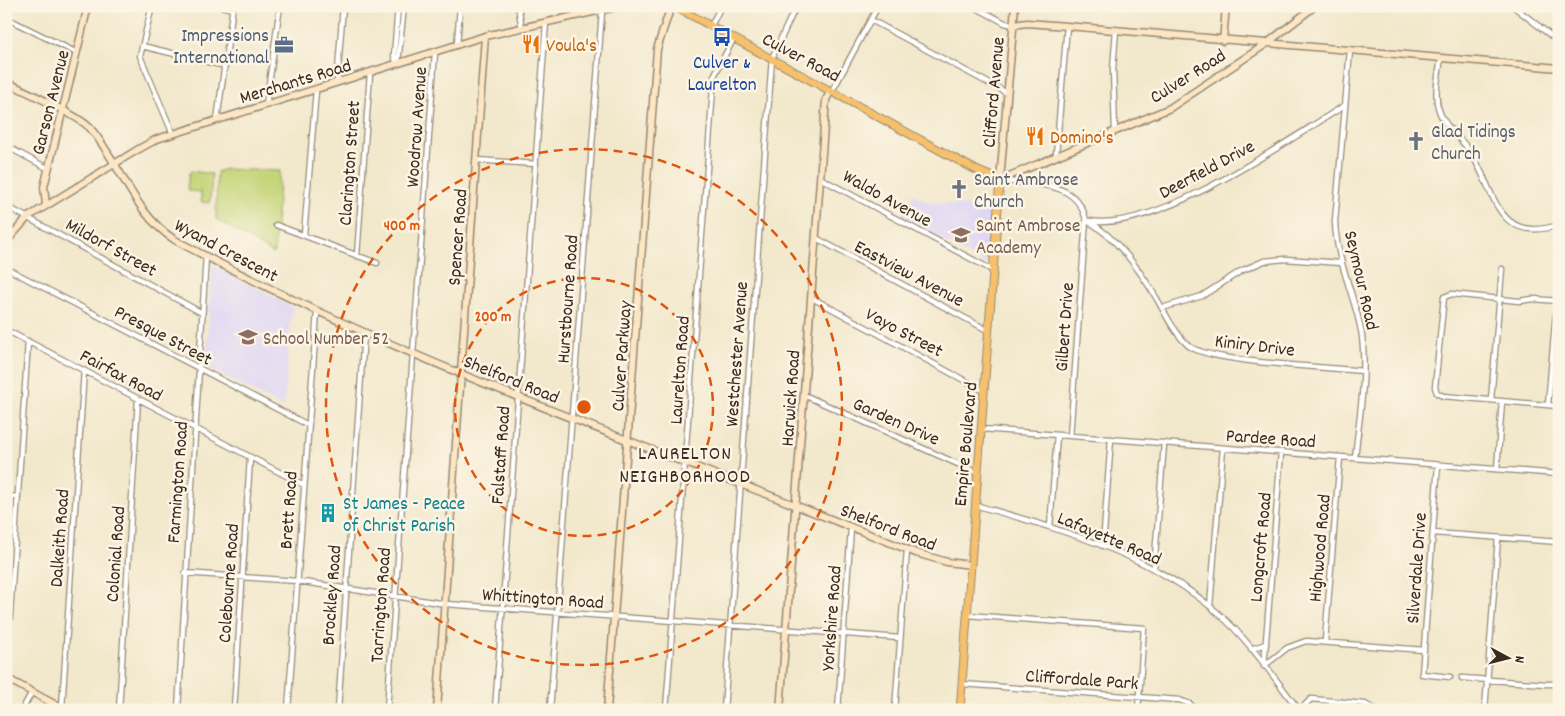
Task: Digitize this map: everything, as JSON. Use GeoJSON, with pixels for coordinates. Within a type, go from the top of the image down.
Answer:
{"type":"FeatureCollection","features":[{"type":"Feature","properties":{"kind":"main road","name":"Culver Road"},"geometry":{"type":"LineString","coordinates":[[672,6],[772,58],[983,174],[1000,180]]}},
{"type":"Feature","properties":{"kind":"main road","name":"Empire Boulevard"},"geometry":{"type":"LineString","coordinates":[[960,710],[1000,180]]}},
{"type":"Feature","properties":{"kind":"street","name":"Garson Avenue"},"geometry":{"type":"LineString","coordinates":[[46,205],[44,186],[88,6]]}},
{"type":"Feature","properties":{"kind":"street"},"geometry":{"type":"LineString","coordinates":[[152,6],[140,56],[173,134]]}},
{"type":"Feature","properties":{"kind":"street"},"geometry":{"type":"LineString","coordinates":[[217,120],[233,8],[221,6]]}},
{"type":"Feature","properties":{"kind":"street"},"geometry":{"type":"LineString","coordinates":[[266,105],[280,6]]}},
{"type":"Feature","properties":{"kind":"street"},"geometry":{"type":"LineString","coordinates":[[337,83],[343,6]]}},
{"type":"Feature","properties":{"kind":"street"},"geometry":{"type":"LineString","coordinates":[[397,64],[394,56],[398,6]]}},
{"type":"Feature","properties":{"kind":"street"},"geometry":{"type":"LineString","coordinates":[[397,64],[400,56],[404,6]]}},
{"type":"Feature","properties":{"kind":"street"},"geometry":{"type":"LineString","coordinates":[[457,45],[460,6]]}},
{"type":"Feature","properties":{"kind":"street"},"geometry":{"type":"LineString","coordinates":[[518,6],[522,28]]}},
{"type":"Feature","properties":{"kind":"street","name":"Merchants Road"},"geometry":{"type":"LineString","coordinates":[[6,242],[28,217],[46,205],[150,143],[173,134],[485,36],[620,6]]}},
{"type":"Feature","properties":{"kind":"street","name":"Culver Parkway"},"geometry":{"type":"LineString","coordinates":[[608,710],[657,49],[672,6]]}},
{"type":"Feature","properties":{"kind":"street"},"geometry":{"type":"LineString","coordinates":[[711,26],[722,6]]}},
{"type":"Feature","properties":{"kind":"street","name":"Westchester Avenue"},"geometry":{"type":"LineString","coordinates":[[724,710],[772,58],[796,6]]}},
{"type":"Feature","properties":{"kind":"street"},"geometry":{"type":"LineString","coordinates":[[831,90],[835,86],[878,6]]}},
{"type":"Feature","properties":{"kind":"street"},"geometry":{"type":"LineString","coordinates":[[973,6],[1006,24],[1013,25],[1027,23],[1067,26],[1223,41],[1559,68]]}},
{"type":"Feature","properties":{"kind":"street","name":"Clifford Avenue"},"geometry":{"type":"LineString","coordinates":[[1000,180],[1014,6]]}},
{"type":"Feature","properties":{"kind":"street"},"geometry":{"type":"LineString","coordinates":[[1223,41],[1226,6]]}},
{"type":"Feature","properties":{"kind":"street","name":"Culver Road"},"geometry":{"type":"LineString","coordinates":[[1000,180],[1170,108],[1266,44],[1315,6]]}},
{"type":"Feature","properties":{"kind":"street"},"geometry":{"type":"LineString","coordinates":[[1513,6],[1559,42]]}},
{"type":"Feature","properties":{"kind":"street","name":"Hurstbourne Road"},"geometry":{"type":"LineString","coordinates":[[550,710],[602,11]]}},
{"type":"Feature","properties":{"kind":"street"},"geometry":{"type":"LineString","coordinates":[[6,18],[77,53]]}},
{"type":"Feature","properties":{"kind":"street"},"geometry":{"type":"LineString","coordinates":[[871,20],[1007,93]]}},
{"type":"Feature","properties":{"kind":"street","name":"Falstaff Road"},"geometry":{"type":"LineString","coordinates":[[495,710],[546,22]]}},
{"type":"Feature","properties":{"kind":"street"},"geometry":{"type":"LineString","coordinates":[[1056,155],[1067,26]]}},
{"type":"Feature","properties":{"kind":"street"},"geometry":{"type":"LineString","coordinates":[[1115,131],[1113,70],[1116,30]]}},
{"type":"Feature","properties":{"kind":"street","name":"Spencer Road"},"geometry":{"type":"LineString","coordinates":[[436,710],[446,604],[485,36]]}},
{"type":"Feature","properties":{"kind":"street","name":"Laurelton Road"},"geometry":{"type":"LineString","coordinates":[[666,710],[714,76],[734,38]]}},
{"type":"Feature","properties":{"kind":"street"},"geometry":{"type":"LineString","coordinates":[[142,46],[225,66]]}},
{"type":"Feature","properties":{"kind":"street","name":"Seymour Road"},"geometry":{"type":"LineString","coordinates":[[1350,50],[1335,221],[1341,263],[1360,328],[1363,370],[1355,458]]}},
{"type":"Feature","properties":{"kind":"street","name":"Woodrow Avenue"},"geometry":{"type":"LineString","coordinates":[[413,354],[435,53]]}},
{"type":"Feature","properties":{"kind":"street"},"geometry":{"type":"LineString","coordinates":[[1441,58],[1437,90],[1438,108],[1446,124],[1466,145],[1477,162],[1498,210],[1511,221],[1525,228],[1548,228],[1559,225]]}},
{"type":"Feature","properties":{"kind":"street","name":"Clarington Street"},"geometry":{"type":"LineString","coordinates":[[357,256],[370,73]]}},
{"type":"Feature","properties":{"kind":"street","name":"Wyand Crescent"},"geometry":{"type":"LineString","coordinates":[[6,82],[88,126],[142,210],[155,225],[175,240],[298,304]]}},
{"type":"Feature","properties":{"kind":"street"},"geometry":{"type":"LineString","coordinates":[[304,235],[316,90]]}},
{"type":"Feature","properties":{"kind":"street","name":"Harwick Road"},"geometry":{"type":"LineString","coordinates":[[780,710],[826,100],[831,90]]}},
{"type":"Feature","properties":{"kind":"street","name":"Deerfield Drive"},"geometry":{"type":"LineString","coordinates":[[1086,220],[1102,222],[1124,219],[1175,204],[1208,188],[1344,106]]}},
{"type":"Feature","properties":{"kind":"street"},"geometry":{"type":"LineString","coordinates":[[6,146],[49,168]]}},
{"type":"Feature","properties":{"kind":"street"},"geometry":{"type":"LineString","coordinates":[[476,160],[536,164]]}},
{"type":"Feature","properties":{"kind":"street","name":"Waldo Avenue"},"geometry":{"type":"LineString","coordinates":[[820,178],[994,271]]}},
{"type":"Feature","properties":{"kind":"street"},"geometry":{"type":"LineString","coordinates":[[1000,180],[1065,190],[1079,202],[1086,220]]}},
{"type":"Feature","properties":{"kind":"street","name":"Mildorf Street"},"geometry":{"type":"LineString","coordinates":[[6,206],[202,313]]}},
{"type":"Feature","properties":{"kind":"street","name":"Kiniry Drive"},"geometry":{"type":"LineString","coordinates":[[1086,220],[1100,228],[1130,259],[1181,337],[1190,346],[1204,353],[1221,357],[1363,370]]}},
{"type":"Feature","properties":{"kind":"street","name":"Gilbert Drive"},"geometry":{"type":"LineString","coordinates":[[1070,436],[1086,220]]}},
{"type":"Feature","properties":{"kind":"street"},"geometry":{"type":"LineString","coordinates":[[276,225],[377,263]]}},
{"type":"Feature","properties":{"kind":"street","name":"Eastview Avenue"},"geometry":{"type":"LineString","coordinates":[[816,238],[989,332]]}},
{"type":"Feature","properties":{"kind":"street","name":"Farmington Road"},"geometry":{"type":"LineString","coordinates":[[178,710],[206,256]]}},
{"type":"Feature","properties":{"kind":"street"},"geometry":{"type":"LineString","coordinates":[[1162,308],[1202,296],[1241,271],[1264,261],[1285,259],[1341,263]]}},
{"type":"Feature","properties":{"kind":"street","name":"Presque Street"},"geometry":{"type":"LineString","coordinates":[[6,268],[198,370],[308,425]]}},
{"type":"Feature","properties":{"kind":"street"},"geometry":{"type":"LineString","coordinates":[[1491,400],[1502,269]]}},
{"type":"Feature","properties":{"kind":"street"},"geometry":{"type":"LineString","coordinates":[[1548,405],[1558,301],[1499,299],[1452,294],[1444,297],[1436,390],[1443,396],[1559,406]]}},
{"type":"Feature","properties":{"kind":"street","name":"Vayo Street"},"geometry":{"type":"LineString","coordinates":[[812,298],[984,391]]}},
{"type":"Feature","properties":{"kind":"street","name":"Shelford Road"},"geometry":{"type":"LineString","coordinates":[[298,304],[462,375],[907,550],[935,560],[971,565]]}},
{"type":"Feature","properties":{"kind":"street","name":"Brett Road"},"geometry":{"type":"LineString","coordinates":[[288,710],[317,312]]}},
{"type":"Feature","properties":{"kind":"street","name":"Fairfax Road"},"geometry":{"type":"LineString","coordinates":[[6,330],[304,485]]}},
{"type":"Feature","properties":{"kind":"street","name":"Brockley Road"},"geometry":{"type":"LineString","coordinates":[[338,710],[364,333]]}},
{"type":"Feature","properties":{"kind":"street"},"geometry":{"type":"LineString","coordinates":[[28,341],[6,677],[64,709]]}},
{"type":"Feature","properties":{"kind":"street","name":"Tarrington Road"},"geometry":{"type":"LineString","coordinates":[[387,710],[413,354]]}},
{"type":"Feature","properties":{"kind":"street","name":"Dalkeith Road"},"geometry":{"type":"LineString","coordinates":[[64,709],[84,370]]}},
{"type":"Feature","properties":{"kind":"street","name":"Garden Drive"},"geometry":{"type":"LineString","coordinates":[[804,395],[978,473]]}},
{"type":"Feature","properties":{"kind":"street","name":"Colonial Road"},"geometry":{"type":"LineString","coordinates":[[119,710],[138,399]]}},
{"type":"Feature","properties":{"kind":"street"},"geometry":{"type":"LineString","coordinates":[[1497,470],[1502,401]]}},
{"type":"Feature","properties":{"kind":"street","name":"Pardee Road"},"geometry":{"type":"LineString","coordinates":[[982,429],[1559,474]]}},
{"type":"Feature","properties":{"kind":"street"},"geometry":{"type":"LineString","coordinates":[[1050,527],[1057,435]]}},
{"type":"Feature","properties":{"kind":"street"},"geometry":{"type":"LineString","coordinates":[[1103,546],[1111,439]]}},
{"type":"Feature","properties":{"kind":"street"},"geometry":{"type":"LineString","coordinates":[[1154,569],[1164,444]]}},
{"type":"Feature","properties":{"kind":"street"},"geometry":{"type":"LineString","coordinates":[[1210,606],[1223,448]]}},
{"type":"Feature","properties":{"kind":"street","name":"Longcroft Road"},"geometry":{"type":"LineString","coordinates":[[1264,666],[1281,452]]}},
{"type":"Feature","properties":{"kind":"street","name":"Highwood Road"},"geometry":{"type":"LineString","coordinates":[[1325,641],[1340,457]]}},
{"type":"Feature","properties":{"kind":"street","name":"Colebourne Road"},"geometry":{"type":"LineString","coordinates":[[234,710],[250,458]]}},
{"type":"Feature","properties":{"kind":"street","name":"Silverdale Drive"},"geometry":{"type":"LineString","coordinates":[[1438,465],[1422,674],[1450,677]]}},
{"type":"Feature","properties":{"kind":"street"},"geometry":{"type":"LineString","coordinates":[[6,496],[18,497]]}},
{"type":"Feature","properties":{"kind":"street","name":"Lafayette Road"},"geometry":{"type":"LineString","coordinates":[[976,505],[1050,527],[1103,546],[1154,569],[1210,606],[1232,627],[1299,710]]}},
{"type":"Feature","properties":{"kind":"street","name":"Yorkshire Road"},"geometry":{"type":"LineString","coordinates":[[838,710],[851,528]]}},
{"type":"Feature","properties":{"kind":"street"},"geometry":{"type":"LineString","coordinates":[[1432,533],[1559,542]]}},
{"type":"Feature","properties":{"kind":"street"},"geometry":{"type":"LineString","coordinates":[[1485,710],[1498,538]]}},
{"type":"Feature","properties":{"kind":"street"},"geometry":{"type":"LineString","coordinates":[[895,710],[907,550]]}},
{"type":"Feature","properties":{"kind":"street","name":"Whittington Road"},"geometry":{"type":"LineString","coordinates":[[186,573],[297,581],[446,604],[900,638]]}},
{"type":"Feature","properties":{"kind":"street"},"geometry":{"type":"LineString","coordinates":[[967,615],[1144,628],[1138,710]]}},
{"type":"Feature","properties":{"kind":"street"},"geometry":{"type":"LineString","coordinates":[[1264,666],[1298,643],[1325,641],[1424,650]]}},
{"type":"Feature","properties":{"kind":"street"},"geometry":{"type":"LineString","coordinates":[[1251,649],[1266,644]]}},
{"type":"Feature","properties":{"kind":"street"},"geometry":{"type":"LineString","coordinates":[[1462,678],[1546,684],[1554,684],[1559,680]]}},
{"type":"Feature","properties":{"kind":"street","name":"Cliffordale Park"},"geometry":{"type":"LineString","coordinates":[[962,684],[1184,701],[1196,710]]}},
{"type":"Feature","properties":{"kind":"street"},"geometry":{"type":"LineString","coordinates":[[22,710],[32,692]]}},
{"type":"Feature","properties":{"kind":"street"},"geometry":{"type":"LineString","coordinates":[[1299,710],[1311,699],[1365,704],[1376,710]]}},
{"type":"Feature","properties":{"kind":"shaded area","name":"Saint Ambrose Academy"},"geometry":{"type":"Polygon","coordinates":[[[913,194],[928,202],[994,208],[989,263],[984,263],[900,219],[913,194]]]}},
{"type":"Feature","properties":{"kind":"shaded area","name":"School Number 52"},"geometry":{"type":"Polygon","coordinates":[[[212,264],[292,307],[284,408],[206,367],[212,264]]]}},
{"type":"Feature","properties":{"kind":"green space"},"geometry":{"type":"Polygon","coordinates":[[[225,169],[280,171],[274,254],[216,219],[217,172],[225,169]]]}},
{"type":"Feature","properties":{"kind":"green space"},"geometry":{"type":"Polygon","coordinates":[[[191,171],[212,174],[210,203],[201,202],[201,192],[189,191],[187,189],[189,173],[191,171]]]}},
{"type":"Feature","properties":{"kind":"place","name":"Culver & Laurelton"},"geometry":{"type":"Point","coordinates":[722,37]}},
{"type":"Feature","properties":{"kind":"place","name":"Voula's"},"geometry":{"type":"Point","coordinates":[531,44]}},
{"type":"Feature","properties":{"kind":"place","name":"Impressions International"},"geometry":{"type":"Point","coordinates":[284,45]}},
{"type":"Feature","properties":{"kind":"place","name":"Domino's"},"geometry":{"type":"Point","coordinates":[1035,136]}},
{"type":"Feature","properties":{"kind":"place","name":"Glad Tidings Church"},"geometry":{"type":"Point","coordinates":[1416,141]}},
{"type":"Feature","properties":{"kind":"place","name":"Saint Ambrose Church"},"geometry":{"type":"Point","coordinates":[959,189]}},
{"type":"Feature","properties":{"kind":"place","name":"Saint Ambrose Academy"},"geometry":{"type":"Point","coordinates":[961,235]}},
{"type":"Feature","properties":{"kind":"place","name":"School Number 52"},"geometry":{"type":"Point","coordinates":[248,337]}},
{"type":"Feature","properties":{"kind":"place","name":"St James - Peace of Christ Parish"},"geometry":{"type":"Point","coordinates":[328,513]}},
{"type":"Feature","properties":{"kind":"district","name":"LAURELTON NEIGHBORHOOD"},"geometry":{"type":"Point","coordinates":[685,464]}}]}
